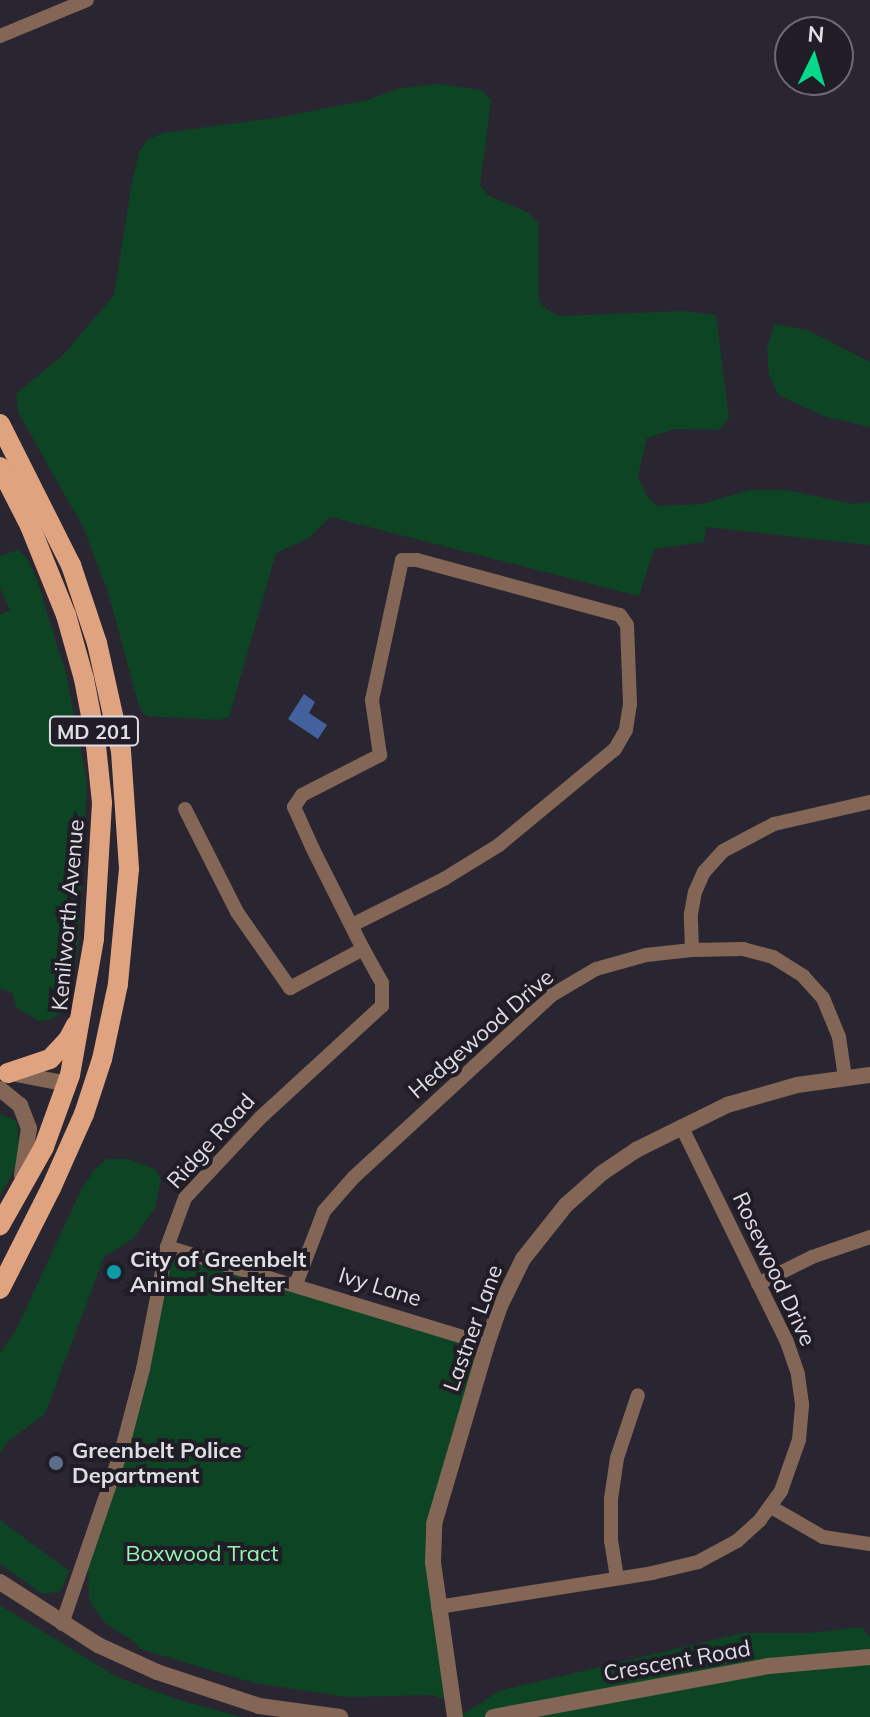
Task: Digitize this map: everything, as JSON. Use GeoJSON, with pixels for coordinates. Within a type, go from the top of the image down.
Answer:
{"type":"FeatureCollection","features":[{"type":"Feature","properties":{"kind":"main road","name":"MD 201"},"geometry":{"type":"LineString","coordinates":[[0,425],[48,516],[89,616],[112,700],[128,810],[127,914],[118,984],[102,1059],[72,1141],[0,1289]]}},
{"type":"Feature","properties":{"kind":"main road","name":"Kenilworth Avenue"},"geometry":{"type":"LineString","coordinates":[[0,467],[30,526],[66,615],[84,679],[95,736],[102,844],[84,1011],[68,1084],[44,1147],[0,1225]]}},
{"type":"Feature","properties":{"kind":"main road"},"geometry":{"type":"LineString","coordinates":[[3,1078],[50,1059],[68,1040],[84,1011]]}},
{"type":"Feature","properties":{"kind":"main road"},"geometry":{"type":"LineString","coordinates":[[68,1084],[75,1103],[72,1141]]}},
{"type":"Feature","properties":{"kind":"street"},"geometry":{"type":"LineString","coordinates":[[0,36],[87,0]]}},
{"type":"Feature","properties":{"kind":"street"},"geometry":{"type":"LineString","coordinates":[[185,809],[237,912],[290,988],[363,949],[294,807],[302,795],[380,755],[372,700],[402,560],[417,560],[591,605],[624,618],[630,704],[626,730],[615,749],[499,845],[444,879],[352,925]]}},
{"type":"Feature","properties":{"kind":"street"},"geometry":{"type":"LineString","coordinates":[[692,950],[691,914],[695,892],[704,872],[723,851],[774,824],[870,802]]}},
{"type":"Feature","properties":{"kind":"street","name":"Hedgewood Drive"},"geometry":{"type":"LineString","coordinates":[[296,1284],[316,1228],[336,1196],[552,995],[596,969],[625,959],[692,950],[725,948],[760,952],[803,976],[823,998],[834,1023],[845,1077]]}},
{"type":"Feature","properties":{"kind":"street","name":"Ridge Road"},"geometry":{"type":"LineString","coordinates":[[62,1624],[122,1449],[143,1369],[167,1247],[177,1215],[199,1181],[282,1097],[382,1006],[382,983],[363,949]]}},
{"type":"Feature","properties":{"kind":"street","name":"Lastner Lane"},"geometry":{"type":"LineString","coordinates":[[455,1717],[433,1562],[434,1524],[487,1344],[513,1276],[552,1220],[602,1173],[681,1126],[751,1098],[845,1077],[870,1075]]}},
{"type":"Feature","properties":{"kind":"street"},"geometry":{"type":"LineString","coordinates":[[3,1078],[68,1084]]}},
{"type":"Feature","properties":{"kind":"street"},"geometry":{"type":"LineString","coordinates":[[3,1078],[20,1105],[29,1128],[27,1159],[18,1191]]}},
{"type":"Feature","properties":{"kind":"street","name":"Rosewood Drive"},"geometry":{"type":"LineString","coordinates":[[438,1607],[670,1570],[713,1557],[737,1541],[771,1507],[796,1453],[802,1404],[794,1360],[681,1126]]}},
{"type":"Feature","properties":{"kind":"street"},"geometry":{"type":"LineString","coordinates":[[758,1284],[827,1251],[870,1237]]}},
{"type":"Feature","properties":{"kind":"street","name":"Ivy Lane"},"geometry":{"type":"LineString","coordinates":[[167,1247],[487,1344]]}},
{"type":"Feature","properties":{"kind":"street"},"geometry":{"type":"LineString","coordinates":[[617,1578],[611,1541],[611,1499],[617,1458],[638,1395]]}},
{"type":"Feature","properties":{"kind":"street"},"geometry":{"type":"LineString","coordinates":[[771,1507],[812,1533],[846,1543],[870,1544]]}},
{"type":"Feature","properties":{"kind":"street"},"geometry":{"type":"LineString","coordinates":[[0,1582],[62,1624],[122,1657],[185,1683],[259,1706],[340,1717]]}},
{"type":"Feature","properties":{"kind":"street","name":"Crescent Road"},"geometry":{"type":"LineString","coordinates":[[493,1717],[769,1666],[870,1657]]}},
{"type":"Feature","properties":{"kind":"green space"},"geometry":{"type":"Polygon","coordinates":[[[439,84],[482,90],[491,100],[480,186],[489,196],[527,212],[539,224],[539,301],[545,308],[558,316],[684,311],[716,315],[729,418],[719,430],[675,429],[647,438],[638,476],[646,495],[657,506],[701,504],[750,490],[786,490],[853,504],[870,502],[870,545],[706,527],[704,542],[654,549],[639,596],[330,517],[309,538],[276,553],[229,717],[219,720],[146,716],[139,706],[108,592],[83,527],[18,412],[16,394],[64,354],[114,295],[132,182],[139,152],[147,140],[163,133],[282,117],[368,100],[400,88],[439,84]]]}},
{"type":"Feature","properties":{"kind":"green space"},"geometry":{"type":"Polygon","coordinates":[[[775,324],[807,330],[870,362],[870,427],[826,417],[778,395],[769,374],[767,348],[775,324]]]}},
{"type":"Feature","properties":{"kind":"green space"},"geometry":{"type":"Polygon","coordinates":[[[18,550],[27,558],[37,580],[66,674],[87,782],[78,951],[69,1002],[65,1011],[50,1020],[39,1021],[17,1008],[12,992],[0,989],[0,615],[10,610],[0,588],[0,556],[18,550]]]}},
{"type":"Feature","properties":{"kind":"green space"},"geometry":{"type":"Polygon","coordinates":[[[0,1114],[17,1121],[20,1159],[0,1196],[0,1114]]]}},
{"type":"Feature","properties":{"kind":"green space"},"geometry":{"type":"Polygon","coordinates":[[[107,1159],[128,1159],[155,1169],[161,1179],[155,1208],[134,1238],[104,1257],[45,1414],[6,1443],[0,1454],[0,1353],[16,1330],[81,1190],[94,1170],[107,1159]]]}},
{"type":"Feature","properties":{"kind":"green space","name":"Boxwood Tract"},"geometry":{"type":"Polygon","coordinates":[[[167,1247],[487,1344],[434,1524],[453,1703],[433,1695],[348,1697],[254,1683],[137,1648],[138,1644],[105,1623],[94,1608],[89,1600],[88,1557],[167,1247]]]}},
{"type":"Feature","properties":{"kind":"green space"},"geometry":{"type":"Polygon","coordinates":[[[0,1520],[69,1571],[61,1591],[43,1594],[0,1564],[0,1520]]]}},
{"type":"Feature","properties":{"kind":"green space"},"geometry":{"type":"Polygon","coordinates":[[[0,1605],[117,1677],[179,1700],[242,1717],[0,1717],[0,1605]]]}},
{"type":"Feature","properties":{"kind":"green space"},"geometry":{"type":"Polygon","coordinates":[[[862,1627],[870,1638],[870,1717],[459,1717],[499,1691],[743,1633],[808,1633],[862,1627]]]}},
{"type":"Feature","properties":{"kind":"water"},"geometry":{"type":"Polygon","coordinates":[[[304,694],[315,702],[309,713],[327,725],[318,739],[288,719],[304,694]]]}},
{"type":"Feature","properties":{"kind":"place","name":"City of Greenbelt Animal Shelter"},"geometry":{"type":"Point","coordinates":[114,1272]}},
{"type":"Feature","properties":{"kind":"place","name":"Greenbelt Police Department"},"geometry":{"type":"Point","coordinates":[56,1463]}}]}
